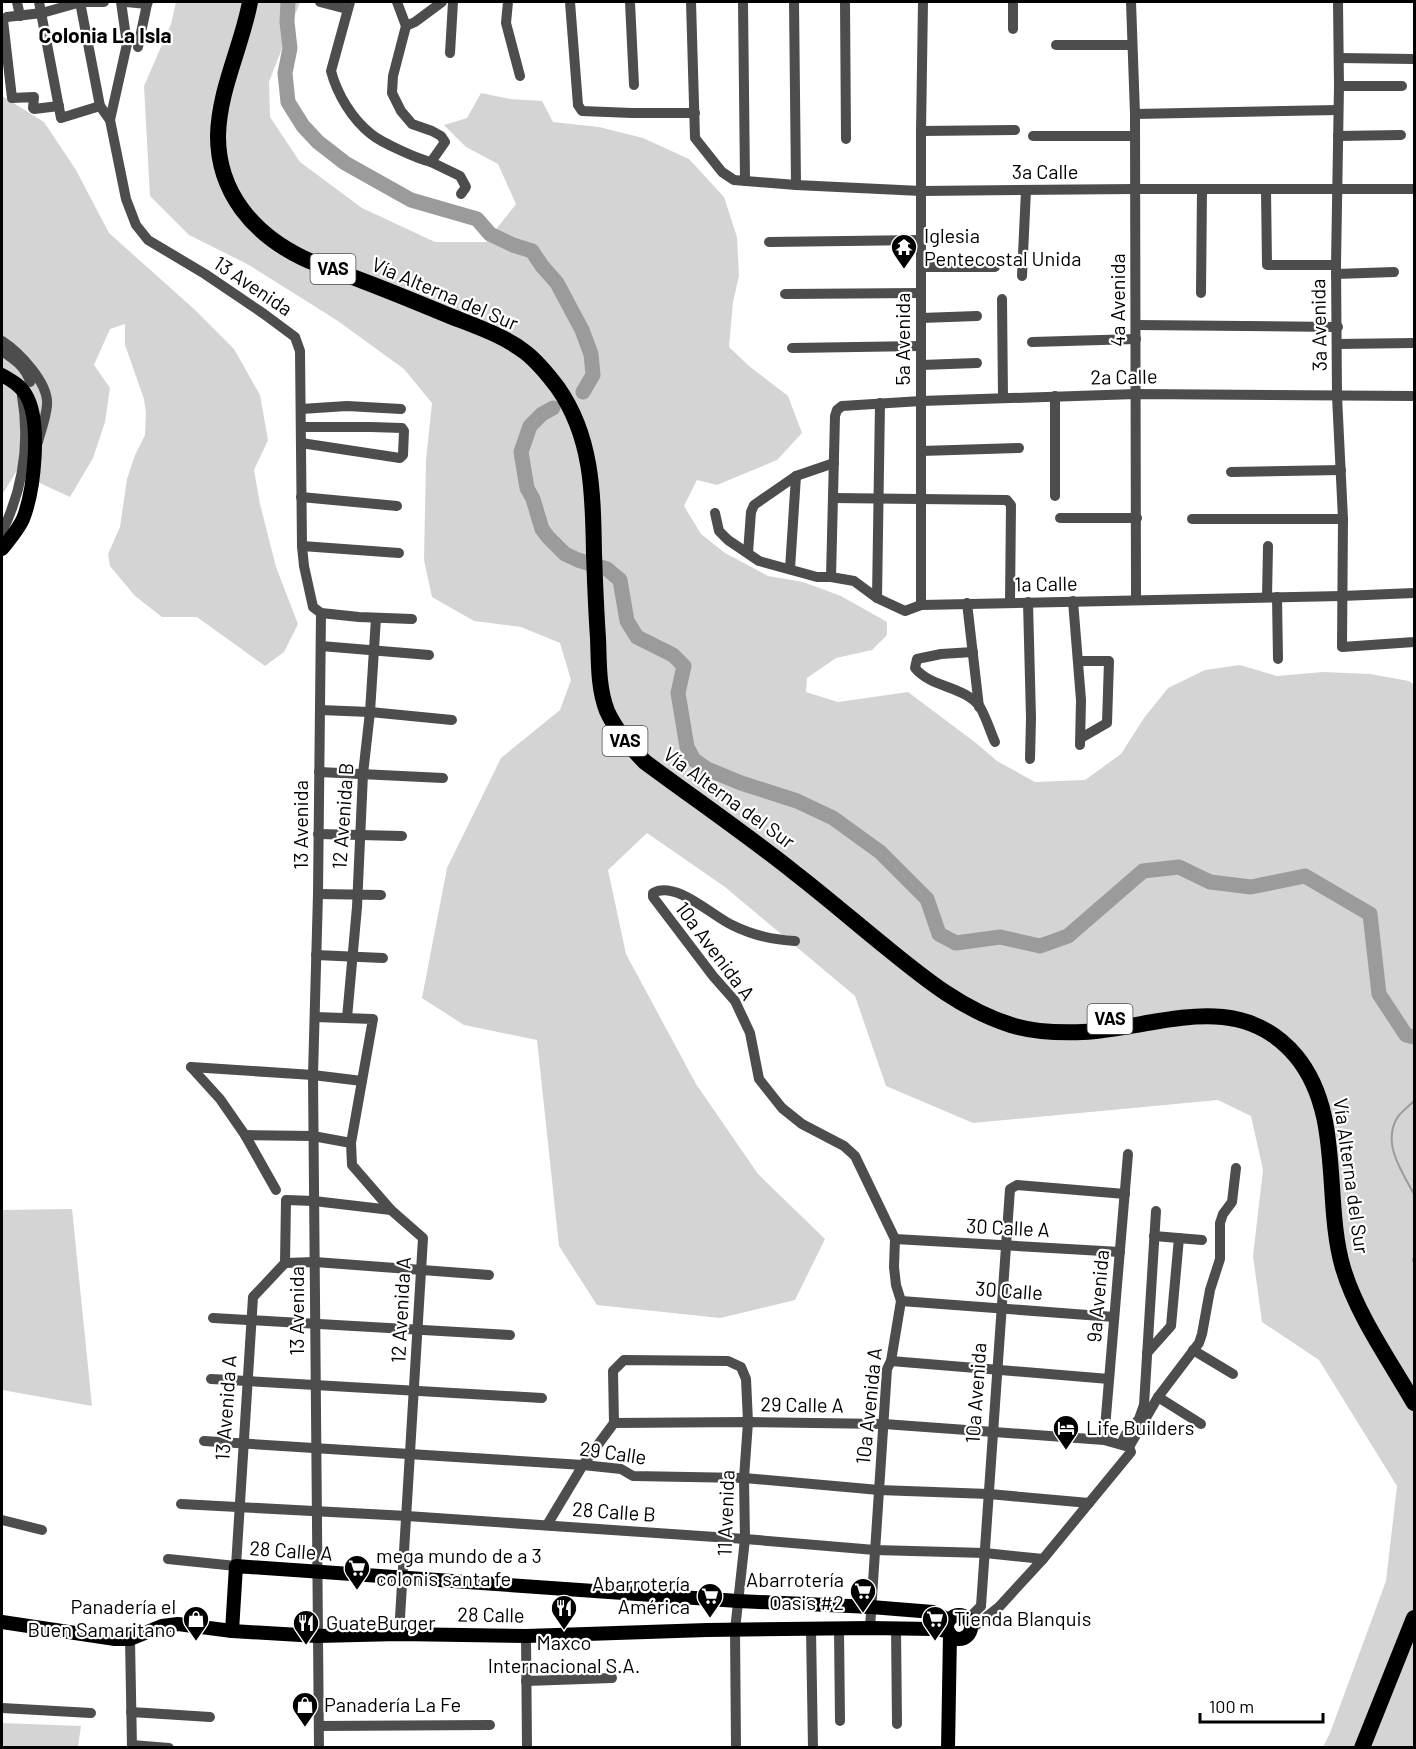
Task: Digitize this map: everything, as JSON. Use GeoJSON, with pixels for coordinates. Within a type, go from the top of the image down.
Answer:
{"type":"FeatureCollection","features":[{"type":"Feature","properties":{"kind":"highway","name":"Vía Alterna del Sur"},"geometry":{"type":"LineString","coordinates":[[254,4],[231,88],[230,120],[233,176],[259,215],[273,228],[306,250],[374,274],[494,323],[514,334],[532,346],[551,371],[569,386],[584,427],[590,471],[599,550],[604,675],[617,706],[638,740],[682,783],[738,825],[801,865],[938,976],[978,1002],[997,1011],[1035,1020],[1086,1023],[1197,1005],[1213,1005],[1249,1011],[1271,1021],[1288,1034],[1303,1048],[1313,1063],[1323,1081],[1332,1108],[1337,1135],[1348,1267],[1369,1303],[1414,1403]]}},
{"type":"Feature","properties":{"kind":"highway","name":"Vía Alterna del Sur"},"geometry":{"type":"LineString","coordinates":[[1392,1355],[1414,1384]]}},
{"type":"Feature","properties":{"kind":"highway"},"geometry":{"type":"LineString","coordinates":[[1362,1748],[1414,1620]]}},
{"type":"Feature","properties":{"kind":"highway"},"geometry":{"type":"LineString","coordinates":[[1371,1748],[1414,1641]]}},
{"type":"Feature","properties":{"kind":"main road"},"geometry":{"type":"LineString","coordinates":[[2,375],[26,394],[25,399],[33,417],[35,451],[32,485],[22,520],[2,549]]}},
{"type":"Feature","properties":{"kind":"main road","name":"28 Calle A"},"geometry":{"type":"LineString","coordinates":[[236,1566],[738,1601],[933,1612],[952,1631]]}},
{"type":"Feature","properties":{"kind":"main road","name":"13 Avenida A"},"geometry":{"type":"LineString","coordinates":[[232,1631],[236,1566]]}},
{"type":"Feature","properties":{"kind":"main road"},"geometry":{"type":"LineString","coordinates":[[948,1748],[952,1617],[959,1615],[970,1624],[967,1636],[952,1631]]}},
{"type":"Feature","properties":{"kind":"main road","name":"28 Calle"},"geometry":{"type":"LineString","coordinates":[[2,1622],[115,1639],[130,1639],[168,1625],[178,1624],[232,1631],[317,1636],[399,1634],[526,1636],[870,1628],[952,1631]]}},
{"type":"Feature","properties":{"kind":"street"},"geometry":{"type":"LineString","coordinates":[[17,2],[20,16]]}},
{"type":"Feature","properties":{"kind":"street"},"geometry":{"type":"LineString","coordinates":[[59,106],[34,109],[34,97],[12,98],[3,23],[6,17],[20,16],[41,7],[80,2],[104,2]]}},
{"type":"Feature","properties":{"kind":"street","name":"13 Avenida"},"geometry":{"type":"LineString","coordinates":[[80,2],[100,106],[111,120],[126,199],[136,225],[147,240],[205,274],[295,337],[300,351],[302,546],[304,566],[314,607],[321,613],[318,894],[313,1075],[319,1748]]}},
{"type":"Feature","properties":{"kind":"street"},"geometry":{"type":"LineString","coordinates":[[111,120],[127,44],[124,2],[148,3],[138,47]]}},
{"type":"Feature","properties":{"kind":"street"},"geometry":{"type":"LineString","coordinates":[[320,2],[349,5],[331,71],[350,112],[372,134],[460,176],[466,187],[461,194]]}},
{"type":"Feature","properties":{"kind":"street"},"geometry":{"type":"LineString","coordinates":[[397,2],[406,26],[393,76],[392,93],[401,111],[412,124],[432,131],[441,136],[445,142],[431,162]]}},
{"type":"Feature","properties":{"kind":"street"},"geometry":{"type":"LineString","coordinates":[[406,26],[442,2]]}},
{"type":"Feature","properties":{"kind":"street"},"geometry":{"type":"LineString","coordinates":[[450,53],[453,2]]}},
{"type":"Feature","properties":{"kind":"street"},"geometry":{"type":"LineString","coordinates":[[508,2],[506,23],[520,76]]}},
{"type":"Feature","properties":{"kind":"street"},"geometry":{"type":"LineString","coordinates":[[570,2],[578,105],[582,111],[632,113],[695,112],[692,2]]}},
{"type":"Feature","properties":{"kind":"street"},"geometry":{"type":"LineString","coordinates":[[630,2],[634,85]]}},
{"type":"Feature","properties":{"kind":"street"},"geometry":{"type":"LineString","coordinates":[[743,2],[745,181]]}},
{"type":"Feature","properties":{"kind":"street"},"geometry":{"type":"LineString","coordinates":[[794,2],[796,185]]}},
{"type":"Feature","properties":{"kind":"street"},"geometry":{"type":"LineString","coordinates":[[845,2],[846,139]]}},
{"type":"Feature","properties":{"kind":"street","name":"5a Avenida"},"geometry":{"type":"LineString","coordinates":[[921,605],[923,2]]}},
{"type":"Feature","properties":{"kind":"street"},"geometry":{"type":"LineString","coordinates":[[1013,2],[1013,29]]}},
{"type":"Feature","properties":{"kind":"street","name":"4a Avenida"},"geometry":{"type":"LineString","coordinates":[[1131,2],[1135,114],[1136,599]]}},
{"type":"Feature","properties":{"kind":"street","name":"3a Avenida"},"geometry":{"type":"LineString","coordinates":[[1338,2],[1336,269],[1337,396],[1343,519],[1342,647],[1414,642]]}},
{"type":"Feature","properties":{"kind":"street"},"geometry":{"type":"LineString","coordinates":[[41,7],[61,118],[100,106]]}},
{"type":"Feature","properties":{"kind":"street"},"geometry":{"type":"LineString","coordinates":[[1056,45],[1132,45]]}},
{"type":"Feature","properties":{"kind":"street"},"geometry":{"type":"LineString","coordinates":[[1339,58],[1414,59]]}},
{"type":"Feature","properties":{"kind":"street"},"geometry":{"type":"LineString","coordinates":[[1339,86],[1402,87]]}},
{"type":"Feature","properties":{"kind":"street"},"geometry":{"type":"LineString","coordinates":[[1135,114],[1338,110]]}},
{"type":"Feature","properties":{"kind":"street","name":"3a Calle"},"geometry":{"type":"LineString","coordinates":[[695,112],[695,138],[722,172],[734,180],[921,191],[1414,189]]}},
{"type":"Feature","properties":{"kind":"street"},"geometry":{"type":"LineString","coordinates":[[921,131],[1015,130]]}},
{"type":"Feature","properties":{"kind":"street"},"geometry":{"type":"LineString","coordinates":[[1338,136],[1401,135]]}},
{"type":"Feature","properties":{"kind":"street"},"geometry":{"type":"LineString","coordinates":[[1033,136],[1135,136]]}},
{"type":"Feature","properties":{"kind":"street"},"geometry":{"type":"LineString","coordinates":[[1022,276],[1026,190]]}},
{"type":"Feature","properties":{"kind":"street"},"geometry":{"type":"LineString","coordinates":[[1201,293],[1202,190]]}},
{"type":"Feature","properties":{"kind":"street"},"geometry":{"type":"LineString","coordinates":[[1266,190],[1267,265],[1394,272]]}},
{"type":"Feature","properties":{"kind":"street"},"geometry":{"type":"LineString","coordinates":[[769,242],[921,240]]}},
{"type":"Feature","properties":{"kind":"street"},"geometry":{"type":"LineString","coordinates":[[921,267],[995,267]]}},
{"type":"Feature","properties":{"kind":"street"},"geometry":{"type":"LineString","coordinates":[[785,294],[921,293]]}},
{"type":"Feature","properties":{"kind":"street"},"geometry":{"type":"LineString","coordinates":[[1002,299],[1003,398]]}},
{"type":"Feature","properties":{"kind":"street"},"geometry":{"type":"LineString","coordinates":[[921,318],[977,316]]}},
{"type":"Feature","properties":{"kind":"street"},"geometry":{"type":"LineString","coordinates":[[1136,325],[1338,327]]}},
{"type":"Feature","properties":{"kind":"street"},"geometry":{"type":"LineString","coordinates":[[1032,342],[1136,339]]}},
{"type":"Feature","properties":{"kind":"street"},"geometry":{"type":"LineString","coordinates":[[2,341],[27,364],[40,382],[48,402],[35,451]]}},
{"type":"Feature","properties":{"kind":"street"},"geometry":{"type":"LineString","coordinates":[[1338,344],[1414,343]]}},
{"type":"Feature","properties":{"kind":"street"},"geometry":{"type":"LineString","coordinates":[[792,348],[921,346]]}},
{"type":"Feature","properties":{"kind":"street"},"geometry":{"type":"LineString","coordinates":[[2,351],[15,360],[27,373],[30,382]]}},
{"type":"Feature","properties":{"kind":"street"},"geometry":{"type":"LineString","coordinates":[[921,365],[978,363]]}},
{"type":"Feature","properties":{"kind":"street"},"geometry":{"type":"LineString","coordinates":[[2,531],[19,485],[25,451],[25,399],[39,396],[43,389]]}},
{"type":"Feature","properties":{"kind":"street","name":"2a Calle"},"geometry":{"type":"LineString","coordinates":[[834,464],[835,416],[837,410],[842,406],[1136,394],[1414,396]]}},
{"type":"Feature","properties":{"kind":"street"},"geometry":{"type":"LineString","coordinates":[[1054,396],[1055,496]]}},
{"type":"Feature","properties":{"kind":"street"},"geometry":{"type":"LineString","coordinates":[[878,598],[880,403]]}},
{"type":"Feature","properties":{"kind":"street"},"geometry":{"type":"LineString","coordinates":[[301,409],[347,406],[401,410]]}},
{"type":"Feature","properties":{"kind":"street"},"geometry":{"type":"LineString","coordinates":[[301,427],[402,428],[404,431],[403,455],[400,458],[301,443]]}},
{"type":"Feature","properties":{"kind":"street"},"geometry":{"type":"LineString","coordinates":[[921,451],[1019,448]]}},
{"type":"Feature","properties":{"kind":"street"},"geometry":{"type":"LineString","coordinates":[[748,553],[751,512],[754,505],[796,476],[834,464],[831,577]]}},
{"type":"Feature","properties":{"kind":"street"},"geometry":{"type":"LineString","coordinates":[[1231,472],[1341,470]]}},
{"type":"Feature","properties":{"kind":"street"},"geometry":{"type":"LineString","coordinates":[[790,569],[796,476]]}},
{"type":"Feature","properties":{"kind":"street"},"geometry":{"type":"LineString","coordinates":[[301,497],[397,506]]}},
{"type":"Feature","properties":{"kind":"street"},"geometry":{"type":"LineString","coordinates":[[833,498],[1007,500],[1011,505],[1010,602]]}},
{"type":"Feature","properties":{"kind":"street","name":"1a Calle"},"geometry":{"type":"LineString","coordinates":[[715,513],[719,531],[759,561],[817,577],[855,581],[878,598],[905,611],[921,605],[967,603],[1414,593]]}},
{"type":"Feature","properties":{"kind":"street"},"geometry":{"type":"LineString","coordinates":[[1060,518],[1137,518]]}},
{"type":"Feature","properties":{"kind":"street"},"geometry":{"type":"LineString","coordinates":[[1192,519],[1343,519]]}},
{"type":"Feature","properties":{"kind":"street"},"geometry":{"type":"LineString","coordinates":[[302,546],[399,553]]}},
{"type":"Feature","properties":{"kind":"street"},"geometry":{"type":"LineString","coordinates":[[1268,546],[1278,659]]}},
{"type":"Feature","properties":{"kind":"street"},"geometry":{"type":"LineString","coordinates":[[1073,601],[1079,662],[1081,741],[1107,723],[1109,661],[1079,662]]}},
{"type":"Feature","properties":{"kind":"street"},"geometry":{"type":"LineString","coordinates":[[1028,602],[1030,759]]}},
{"type":"Feature","properties":{"kind":"street"},"geometry":{"type":"LineString","coordinates":[[967,603],[979,707],[995,742]]}},
{"type":"Feature","properties":{"kind":"street"},"geometry":{"type":"LineString","coordinates":[[321,613],[412,619]]}},
{"type":"Feature","properties":{"kind":"street","name":"12 Avenida B"},"geometry":{"type":"LineString","coordinates":[[347,1018],[376,618]]}},
{"type":"Feature","properties":{"kind":"street"},"geometry":{"type":"LineString","coordinates":[[321,646],[429,655]]}},
{"type":"Feature","properties":{"kind":"street"},"geometry":{"type":"LineString","coordinates":[[973,652],[941,654],[917,659],[915,668],[934,682],[969,697],[979,707]]}},
{"type":"Feature","properties":{"kind":"street"},"geometry":{"type":"LineString","coordinates":[[320,710],[452,720]]}},
{"type":"Feature","properties":{"kind":"street"},"geometry":{"type":"LineString","coordinates":[[319,772],[443,778]]}},
{"type":"Feature","properties":{"kind":"street"},"geometry":{"type":"LineString","coordinates":[[318,834],[402,836]]}},
{"type":"Feature","properties":{"kind":"street","name":"10a Avenida A"},"geometry":{"type":"LineString","coordinates":[[795,941],[763,938],[716,916],[688,897],[671,891],[653,893],[653,897],[706,967],[735,1001],[750,1033],[759,1079],[782,1108],[802,1124],[844,1146],[855,1156],[895,1239],[894,1267],[901,1301],[891,1361],[887,1370],[870,1628]]}},
{"type":"Feature","properties":{"kind":"street"},"geometry":{"type":"LineString","coordinates":[[318,894],[381,895]]}},
{"type":"Feature","properties":{"kind":"street"},"geometry":{"type":"LineString","coordinates":[[316,955],[383,958]]}},
{"type":"Feature","properties":{"kind":"street"},"geometry":{"type":"LineString","coordinates":[[315,1017],[347,1018]]}},
{"type":"Feature","properties":{"kind":"street","name":"12 Avenida A"},"geometry":{"type":"LineString","coordinates":[[347,1018],[373,1019],[351,1143],[352,1165],[391,1210],[423,1238],[399,1634]]}},
{"type":"Feature","properties":{"kind":"street"},"geometry":{"type":"LineString","coordinates":[[276,1190],[245,1135],[220,1099],[191,1067],[313,1075],[362,1081]]}},
{"type":"Feature","properties":{"kind":"street"},"geometry":{"type":"LineString","coordinates":[[245,1135],[313,1136],[351,1143]]}},
{"type":"Feature","properties":{"kind":"street","name":"9a Avenida"},"geometry":{"type":"LineString","coordinates":[[1104,1440],[1128,1154]]}},
{"type":"Feature","properties":{"kind":"street"},"geometry":{"type":"LineString","coordinates":[[1127,1447],[1158,1396],[1198,1343],[1202,1334],[1210,1290],[1220,1259],[1220,1223],[1223,1214],[1232,1202],[1236,1168]]}},
{"type":"Feature","properties":{"kind":"street","name":"10a Avenida"},"geometry":{"type":"LineString","coordinates":[[981,1606],[1010,1190],[1014,1186],[1125,1194]]}},
{"type":"Feature","properties":{"kind":"street"},"geometry":{"type":"LineString","coordinates":[[391,1210],[286,1200],[285,1263],[489,1275]]}},
{"type":"Feature","properties":{"kind":"street"},"geometry":{"type":"LineString","coordinates":[[970,1624],[999,1607],[1043,1559],[1131,1452],[1127,1447],[1126,1434],[1139,1419],[1144,1406],[1156,1211]]}},
{"type":"Feature","properties":{"kind":"street"},"geometry":{"type":"LineString","coordinates":[[1155,1236],[1202,1240]]}},
{"type":"Feature","properties":{"kind":"street"},"geometry":{"type":"LineString","coordinates":[[1147,1353],[1171,1326],[1179,1238]]}},
{"type":"Feature","properties":{"kind":"street","name":"30 Calle A"},"geometry":{"type":"LineString","coordinates":[[895,1239],[1120,1252]]}},
{"type":"Feature","properties":{"kind":"street","name":"13 Avenida A"},"geometry":{"type":"LineString","coordinates":[[236,1566],[253,1297],[285,1263]]}},
{"type":"Feature","properties":{"kind":"street","name":"30 Calle"},"geometry":{"type":"LineString","coordinates":[[901,1301],[1114,1317]]}},
{"type":"Feature","properties":{"kind":"street"},"geometry":{"type":"LineString","coordinates":[[213,1318],[510,1335]]}},
{"type":"Feature","properties":{"kind":"street"},"geometry":{"type":"LineString","coordinates":[[1193,1350],[1233,1374]]}},
{"type":"Feature","properties":{"kind":"street","name":"11 Avenida"},"geometry":{"type":"LineString","coordinates":[[614,1424],[613,1371],[624,1360],[728,1361],[741,1367],[746,1379],[748,1422],[744,1478],[745,1539],[735,1630],[736,1748]]}},
{"type":"Feature","properties":{"kind":"street"},"geometry":{"type":"LineString","coordinates":[[891,1361],[1109,1379]]}},
{"type":"Feature","properties":{"kind":"street"},"geometry":{"type":"LineString","coordinates":[[211,1379],[542,1398]]}},
{"type":"Feature","properties":{"kind":"street"},"geometry":{"type":"LineString","coordinates":[[1158,1396],[1201,1424]]}},
{"type":"Feature","properties":{"kind":"street","name":"29 Calle A"},"geometry":{"type":"LineString","coordinates":[[614,1424],[748,1422],[884,1424],[1104,1440],[1127,1447]]}},
{"type":"Feature","properties":{"kind":"street"},"geometry":{"type":"LineString","coordinates":[[547,1525],[583,1465],[614,1424]]}},
{"type":"Feature","properties":{"kind":"street","name":"29 Calle"},"geometry":{"type":"LineString","coordinates":[[204,1441],[621,1468],[633,1476],[744,1478],[879,1490],[989,1494],[1089,1503]]}},
{"type":"Feature","properties":{"kind":"street","name":"28 Calle B"},"geometry":{"type":"LineString","coordinates":[[181,1504],[407,1516],[875,1550],[985,1553],[1043,1559]]}},
{"type":"Feature","properties":{"kind":"street"},"geometry":{"type":"LineString","coordinates":[[2,1520],[42,1530]]}},
{"type":"Feature","properties":{"kind":"street","name":"28 Calle A"},"geometry":{"type":"LineString","coordinates":[[168,1559],[236,1566]]}},
{"type":"Feature","properties":{"kind":"street"},"geometry":{"type":"LineString","coordinates":[[970,1624],[981,1606],[987,1616]]}},
{"type":"Feature","properties":{"kind":"street"},"geometry":{"type":"LineString","coordinates":[[896,1628],[897,1724]]}},
{"type":"Feature","properties":{"kind":"street"},"geometry":{"type":"LineString","coordinates":[[811,1630],[813,1748]]}},
{"type":"Feature","properties":{"kind":"street"},"geometry":{"type":"LineString","coordinates":[[839,1630],[840,1721]]}},
{"type":"Feature","properties":{"kind":"street"},"geometry":{"type":"LineString","coordinates":[[526,1636],[526,1748]]}},
{"type":"Feature","properties":{"kind":"street"},"geometry":{"type":"LineString","coordinates":[[130,1639],[132,1746],[170,1748]]}},
{"type":"Feature","properties":{"kind":"street"},"geometry":{"type":"LineString","coordinates":[[526,1682],[612,1678]]}},
{"type":"Feature","properties":{"kind":"street"},"geometry":{"type":"LineString","coordinates":[[2,1708],[91,1713]]}},
{"type":"Feature","properties":{"kind":"street"},"geometry":{"type":"LineString","coordinates":[[131,1712],[210,1717]]}},
{"type":"Feature","properties":{"kind":"street"},"geometry":{"type":"LineString","coordinates":[[319,1726],[490,1725]]}},
{"type":"Feature","properties":{"kind":"shaded area"},"geometry":{"type":"Polygon","coordinates":[[[176,2],[300,2],[269,82],[270,117],[300,162],[362,208],[435,242],[486,242],[516,204],[498,164],[466,147],[444,125],[467,118],[481,93],[510,99],[542,101],[553,122],[599,127],[643,138],[689,159],[724,197],[737,237],[739,276],[733,302],[729,347],[749,366],[788,396],[802,433],[777,460],[717,485],[697,480],[684,506],[701,534],[725,553],[768,576],[803,582],[841,596],[887,622],[887,635],[872,650],[836,658],[807,678],[806,692],[838,702],[908,692],[997,761],[1035,782],[1085,780],[1121,754],[1144,718],[1168,688],[1205,670],[1240,665],[1277,676],[1323,672],[1370,674],[1409,681],[1414,685],[1414,1747],[1323,1747],[1386,1581],[1397,1486],[1319,1360],[1262,1322],[1253,1256],[1263,1170],[1251,1116],[1218,1100],[973,1123],[886,1086],[855,996],[725,887],[647,833],[608,870],[626,954],[696,1084],[758,1174],[825,1239],[795,1300],[720,1318],[597,1305],[559,1246],[537,1040],[464,1025],[422,998],[447,868],[501,758],[560,710],[571,680],[560,643],[521,627],[474,621],[432,597],[424,560],[426,460],[432,403],[404,369],[338,321],[249,265],[189,235],[150,196],[144,86],[171,24],[176,2]]]}},
{"type":"Feature","properties":{"kind":"shaded area"},"geometry":{"type":"Polygon","coordinates":[[[2,96],[44,122],[76,170],[109,233],[194,309],[234,349],[260,395],[268,440],[254,470],[276,567],[298,624],[284,652],[265,666],[197,617],[162,617],[135,596],[110,566],[108,554],[120,527],[127,479],[145,435],[144,399],[125,345],[125,324],[110,329],[94,365],[110,388],[105,422],[93,458],[70,497],[16,472],[2,495],[2,96]]]}},
{"type":"Feature","properties":{"kind":"shaded area"},"geometry":{"type":"Polygon","coordinates":[[[72,1209],[92,1406],[2,1390],[2,1210],[72,1209]]]}},
{"type":"Feature","properties":{"kind":"shaded area"},"geometry":{"type":"Polygon","coordinates":[[[2,1723],[81,1726],[78,1747],[2,1747],[2,1723]]]}},
{"type":"Feature","properties":{"kind":"waterway"},"geometry":{"type":"LineString","coordinates":[[288,2],[287,22],[290,48],[285,73],[288,102],[303,126],[318,142],[345,163],[411,200],[477,219],[490,234],[532,251],[557,283],[582,330],[591,354],[593,375],[583,392]]}},
{"type":"Feature","properties":{"kind":"waterway"},"geometry":{"type":"LineString","coordinates":[[553,408],[542,414],[530,426],[521,452],[527,488],[533,499],[542,529],[565,554],[607,569],[620,580],[627,621],[637,637],[673,655],[684,666],[678,693],[687,747],[694,760],[707,769],[741,783],[797,801],[833,818],[880,852],[927,899],[939,934],[956,943],[1000,937],[1040,946],[1068,936],[1143,871],[1179,867],[1210,882],[1251,887],[1305,876],[1370,914],[1379,994],[1406,1035],[1414,1037]]}},
{"type":"Feature","properties":{"kind":"waterway"},"geometry":{"type":"LineString","coordinates":[[1414,1101],[1397,1118],[1392,1138],[1395,1158],[1414,1194]]}},
{"type":"Feature","properties":{"kind":"waterway"},"geometry":{"type":"LineString","coordinates":[[1414,1256],[1414,1261]]}},
{"type":"Feature","properties":{"kind":"place","name":"Iglesia Pentecostal Unida"},"geometry":{"type":"Point","coordinates":[904,270]}},
{"type":"Feature","properties":{"kind":"place","name":"Life Builders"},"geometry":{"type":"Point","coordinates":[1066,1451]}},
{"type":"Feature","properties":{"kind":"place","name":"mega mundo de a 3 colonis santa fe"},"geometry":{"type":"Point","coordinates":[357,1591]}},
{"type":"Feature","properties":{"kind":"place","name":"Abarrotería Oasis #2"},"geometry":{"type":"Point","coordinates":[863,1614]}},
{"type":"Feature","properties":{"kind":"place","name":"Abarrotería América"},"geometry":{"type":"Point","coordinates":[710,1619]}},
{"type":"Feature","properties":{"kind":"place","name":"Maxco Internacional S.A."},"geometry":{"type":"Point","coordinates":[564,1631]}},
{"type":"Feature","properties":{"kind":"place","name":"Panadería el Buen Samaritano"},"geometry":{"type":"Point","coordinates":[196,1642]}},
{"type":"Feature","properties":{"kind":"place","name":"Tienda Blanquis"},"geometry":{"type":"Point","coordinates":[935,1642]}},
{"type":"Feature","properties":{"kind":"place","name":"GuateBurger"},"geometry":{"type":"Point","coordinates":[306,1646]}},
{"type":"Feature","properties":{"kind":"place","name":"Panadería La Fe"},"geometry":{"type":"Point","coordinates":[305,1728]}},
{"type":"Feature","properties":{"kind":"district","name":"Colonia La Isla"},"geometry":{"type":"Point","coordinates":[105,36]}}]}
